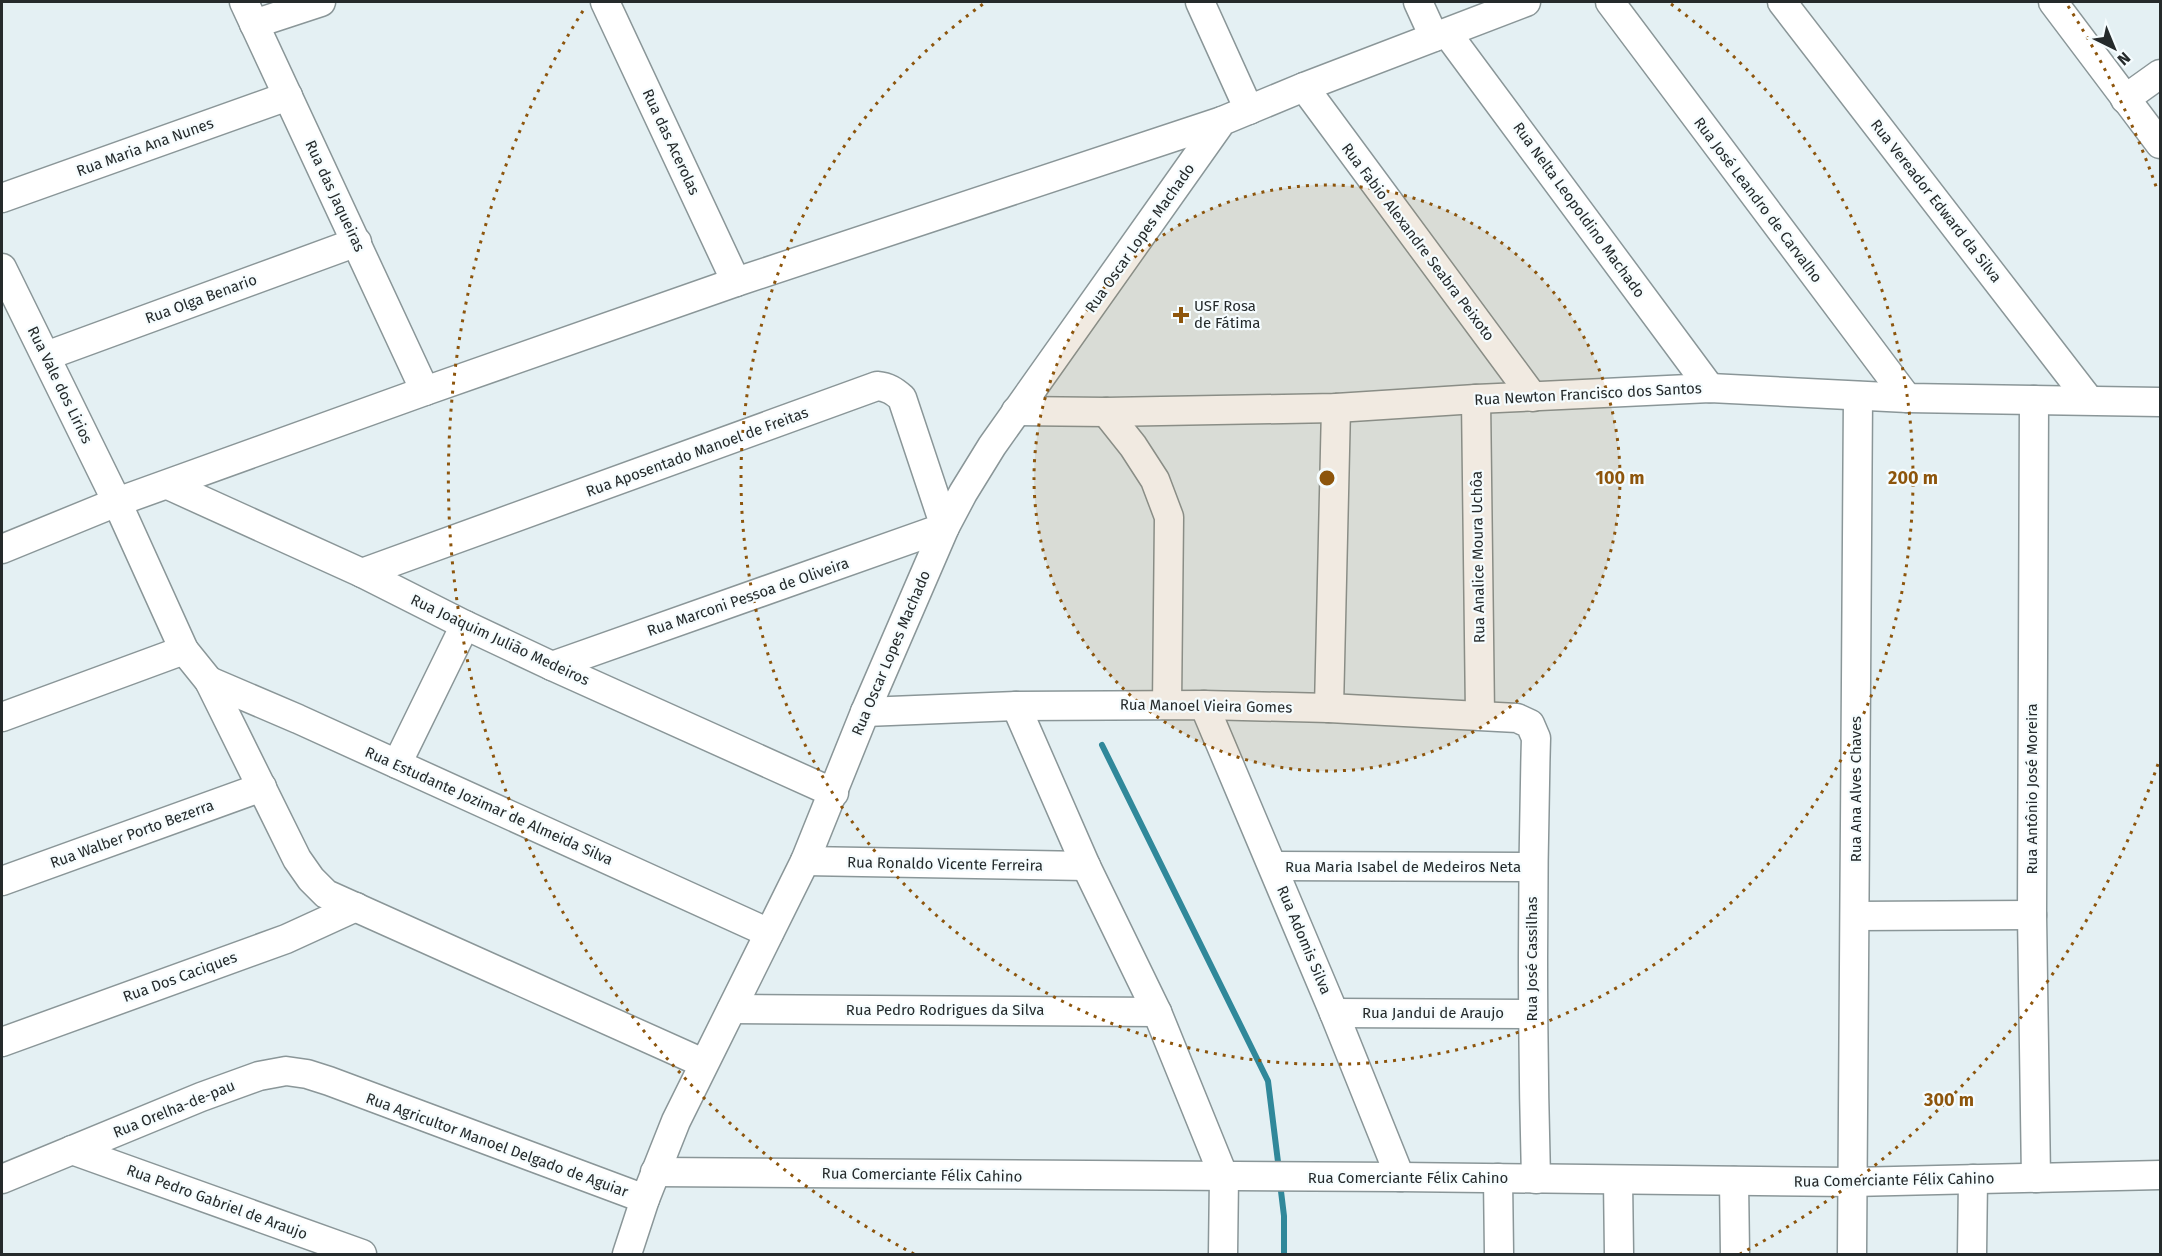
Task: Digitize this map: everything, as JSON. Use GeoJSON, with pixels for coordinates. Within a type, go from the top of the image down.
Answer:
{"type":"FeatureCollection","features":[{"type":"Feature","properties":{"kind":"street"},"geometry":{"type":"LineString","coordinates":[[249,13],[321,2]]}},
{"type":"Feature","properties":{"kind":"street","name":"Rua das Acerolas"},"geometry":{"type":"LineString","coordinates":[[605,2],[736,282]]}},
{"type":"Feature","properties":{"kind":"street"},"geometry":{"type":"LineString","coordinates":[[1200,2],[1248,110]]}},
{"type":"Feature","properties":{"kind":"street","name":"Rua Nelta Leopoldino Machado"},"geometry":{"type":"LineString","coordinates":[[1418,2],[1440,35],[1710,388]]}},
{"type":"Feature","properties":{"kind":"street"},"geometry":{"type":"LineString","coordinates":[[9,538],[168,485],[425,391],[736,282],[1222,121],[1304,87],[1527,2]]}},
{"type":"Feature","properties":{"kind":"street","name":"Rua José Leandro de Carvalho"},"geometry":{"type":"LineString","coordinates":[[1610,2],[1907,398]]}},
{"type":"Feature","properties":{"kind":"street","name":"Rua Vereador Edward da Silva"},"geometry":{"type":"LineString","coordinates":[[1782,2],[2089,400]]}},
{"type":"Feature","properties":{"kind":"street"},"geometry":{"type":"LineString","coordinates":[[2053,2],[2160,144]]}},
{"type":"Feature","properties":{"kind":"street","name":"Rua das Jaqueiras"},"geometry":{"type":"LineString","coordinates":[[249,13],[425,391]]}},
{"type":"Feature","properties":{"kind":"street"},"geometry":{"type":"LineString","coordinates":[[2126,99],[2160,74]]}},
{"type":"Feature","properties":{"kind":"street","name":"Rua Fabio Alexandre Seabra Peixoto"},"geometry":{"type":"LineString","coordinates":[[1304,87],[1533,397]]}},
{"type":"Feature","properties":{"kind":"street","name":"Rua Maria Ana Nunes"},"geometry":{"type":"LineString","coordinates":[[2,198],[288,96]]}},
{"type":"Feature","properties":{"kind":"street","name":"Rua Oscar Lopes Machado"},"geometry":{"type":"LineString","coordinates":[[627,1254],[645,1199],[676,1121],[805,861],[945,527],[963,492],[1016,411],[1222,121]]}},
{"type":"Feature","properties":{"kind":"street","name":"Rua Olga Benario"},"geometry":{"type":"LineString","coordinates":[[46,357],[357,242]]}},
{"type":"Feature","properties":{"kind":"street","name":"Rua Vale dos Lirios"},"geometry":{"type":"LineString","coordinates":[[2,268],[117,502],[184,650],[209,681]]}},
{"type":"Feature","properties":{"kind":"street","name":"Rua Aposentado Manoel de Freitas"},"geometry":{"type":"LineString","coordinates":[[362,573],[877,386],[895,391],[902,398],[945,527]]}},
{"type":"Feature","properties":{"kind":"street","name":"Rua Newton Francisco dos Santos"},"geometry":{"type":"LineString","coordinates":[[1016,411],[1106,412],[1336,408],[1710,388],[1907,398],[2160,402]]}},
{"type":"Feature","properties":{"kind":"street","name":"Rua Ana Alves Chaves"},"geometry":{"type":"LineString","coordinates":[[1852,1254],[1858,396]]}},
{"type":"Feature","properties":{"kind":"street","name":"Rua Analice Moura Uchôa"},"geometry":{"type":"LineString","coordinates":[[1476,399],[1480,715]]}},
{"type":"Feature","properties":{"kind":"street","name":"Rua Antônio José Moreira"},"geometry":{"type":"LineString","coordinates":[[2034,400],[2032,915],[2036,1178]]}},
{"type":"Feature","properties":{"kind":"street"},"geometry":{"type":"LineString","coordinates":[[1329,708],[1336,408]]}},
{"type":"Feature","properties":{"kind":"street"},"geometry":{"type":"LineString","coordinates":[[1106,412],[1133,446],[1155,480],[1169,517],[1167,705]]}},
{"type":"Feature","properties":{"kind":"street","name":"Rua Joaquim Julião Medeiros"},"geometry":{"type":"LineString","coordinates":[[168,485],[362,573],[552,666],[834,793]]}},
{"type":"Feature","properties":{"kind":"street","name":"Rua Marconi Pessoa de Oliveira"},"geometry":{"type":"LineString","coordinates":[[552,666],[945,527]]}},
{"type":"Feature","properties":{"kind":"street"},"geometry":{"type":"LineString","coordinates":[[397,764],[465,625]]}},
{"type":"Feature","properties":{"kind":"street"},"geometry":{"type":"LineString","coordinates":[[2,717],[184,650]]}},
{"type":"Feature","properties":{"kind":"street"},"geometry":{"type":"LineString","coordinates":[[209,681],[297,859],[311,879],[327,894],[703,1064]]}},
{"type":"Feature","properties":{"kind":"street","name":"Rua Estudante Jozimar de Almeida Silva"},"geometry":{"type":"LineString","coordinates":[[209,681],[768,933]]}},
{"type":"Feature","properties":{"kind":"street","name":"Rua Manoel Vieira Gomes"},"geometry":{"type":"LineString","coordinates":[[866,712],[1016,706],[1204,705],[1329,708],[1517,718],[1524,720],[1533,729],[1536,738]]}},
{"type":"Feature","properties":{"kind":"street","name":"Rua Adomis Silva"},"geometry":{"type":"LineString","coordinates":[[1204,705],[1273,866],[1400,1177]]}},
{"type":"Feature","properties":{"kind":"street"},"geometry":{"type":"LineString","coordinates":[[1016,706],[1086,866],[1157,1012],[1224,1177],[1223,1254]]}},
{"type":"Feature","properties":{"kind":"street","name":"Rua José Cassilhas"},"geometry":{"type":"LineString","coordinates":[[1536,738],[1532,867],[1532,1014],[1536,1179]]}},
{"type":"Feature","properties":{"kind":"street","name":"Rua Walber Porto Bezerra"},"geometry":{"type":"LineString","coordinates":[[2,881],[262,787]]}},
{"type":"Feature","properties":{"kind":"street","name":"Rua Ronaldo Vicente Ferreira"},"geometry":{"type":"LineString","coordinates":[[805,861],[1086,866]]}},
{"type":"Feature","properties":{"kind":"street","name":"Rua Maria Isabel de Medeiros Neta"},"geometry":{"type":"LineString","coordinates":[[1273,866],[1532,867]]}},
{"type":"Feature","properties":{"kind":"street","name":"Rua Dos Caciques"},"geometry":{"type":"LineString","coordinates":[[2,1042],[286,939],[356,907]]}},
{"type":"Feature","properties":{"kind":"street"},"geometry":{"type":"LineString","coordinates":[[1855,916],[2032,915]]}},
{"type":"Feature","properties":{"kind":"street","name":"Rua Pedro Rodrigues da Silva"},"geometry":{"type":"LineString","coordinates":[[732,1009],[1157,1012]]}},
{"type":"Feature","properties":{"kind":"street","name":"Rua Jandui de Araujo"},"geometry":{"type":"LineString","coordinates":[[1334,1013],[1532,1014]]}},
{"type":"Feature","properties":{"kind":"street","name":"Rua Orelha-de-pau"},"geometry":{"type":"LineString","coordinates":[[2,1179],[201,1097],[259,1076],[286,1071],[307,1074],[350,1090]]}},
{"type":"Feature","properties":{"kind":"street","name":"Rua Agricultor Manoel Delgado de Aguiar"},"geometry":{"type":"LineString","coordinates":[[350,1090],[645,1199]]}},
{"type":"Feature","properties":{"kind":"street","name":"Rua Pedro Gabriel de Araujo"},"geometry":{"type":"LineString","coordinates":[[72,1150],[362,1254]]}},
{"type":"Feature","properties":{"kind":"street","name":"Rua Comerciante Félix Cahino"},"geometry":{"type":"LineString","coordinates":[[655,1172],[1852,1182],[2160,1175]]}},
{"type":"Feature","properties":{"kind":"street"},"geometry":{"type":"LineString","coordinates":[[1498,1178],[1499,1254]]}},
{"type":"Feature","properties":{"kind":"street"},"geometry":{"type":"LineString","coordinates":[[1972,1254],[1973,1179]]}},
{"type":"Feature","properties":{"kind":"street"},"geometry":{"type":"LineString","coordinates":[[1618,1180],[1619,1254]]}},
{"type":"Feature","properties":{"kind":"street"},"geometry":{"type":"LineString","coordinates":[[1734,1181],[1735,1254]]}},
{"type":"Feature","properties":{"kind":"waterway"},"geometry":{"type":"LineString","coordinates":[[1102,745],[1268,1081],[1279,1170]]}},
{"type":"Feature","properties":{"kind":"waterway"},"geometry":{"type":"LineString","coordinates":[[1280,1183],[1284,1216],[1284,1254]]}},
{"type":"Feature","properties":{"kind":"place","name":"USF Rosa de Fátima"},"geometry":{"type":"Point","coordinates":[1181,315]}}]}
